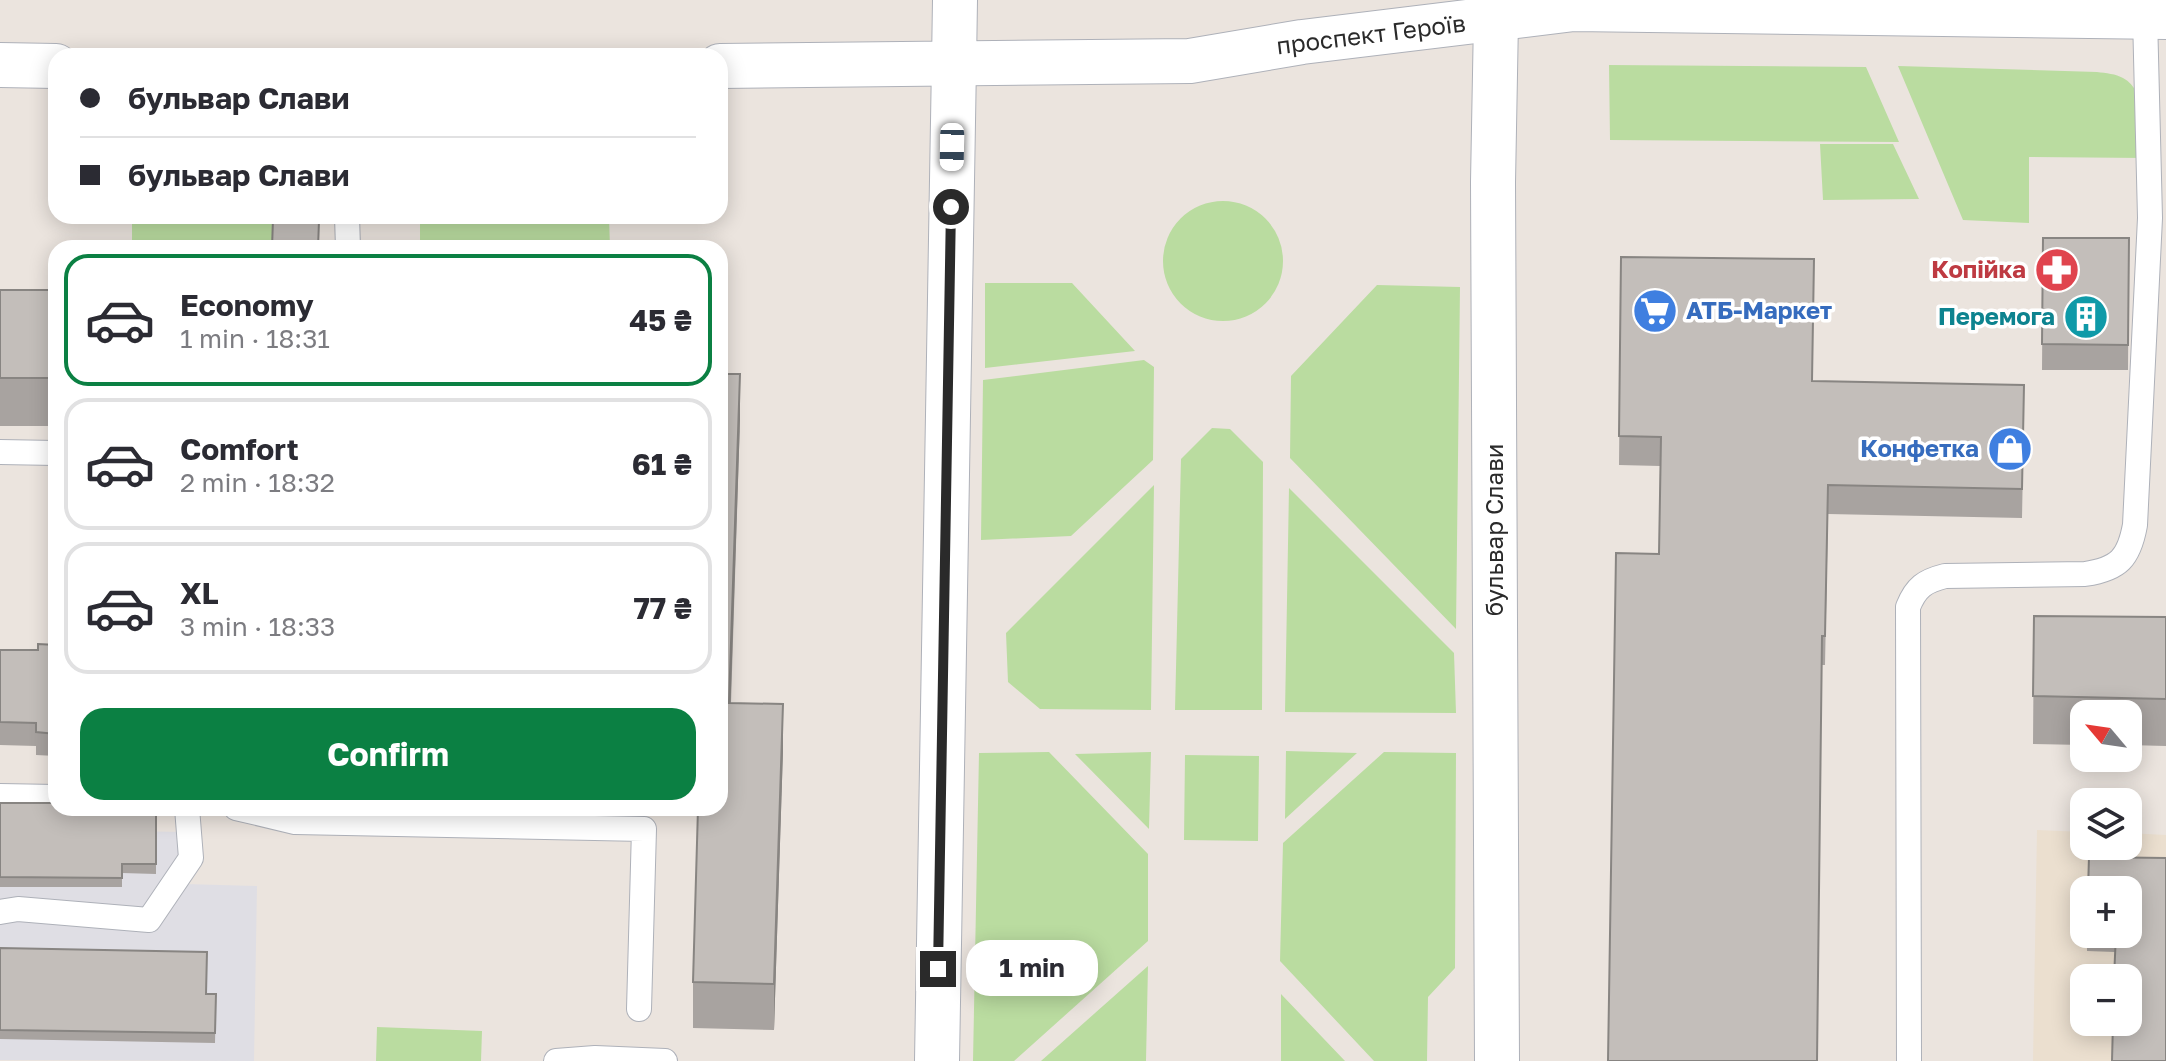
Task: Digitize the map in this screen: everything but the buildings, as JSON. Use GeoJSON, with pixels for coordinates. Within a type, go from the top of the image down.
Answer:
{"type":"FeatureCollection","features":[{"type":"Feature","properties":{"kind":"street"},"geometry":{"type":"LineString","coordinates":[[937,1061],[955,0]]}},
{"type":"Feature","properties":{"kind":"street","name":"проспект Героїв"},"geometry":{"type":"LineString","coordinates":[[728,66],[1190,61],[1497,10],[2155,16]]}},
{"type":"Feature","properties":{"kind":"street","name":"бульвар Слави"},"geometry":{"type":"LineString","coordinates":[[1497,10],[1493,182],[1497,1061]]}},
{"type":"Feature","properties":{"kind":"street"},"geometry":{"type":"LineString","coordinates":[[0,65],[48,66]]}},
{"type":"Feature","properties":{"kind":"lane"},"geometry":{"type":"LineString","coordinates":[[1909,1061],[1908,607],[1915,590],[1929,579],[2107,571],[2121,560],[2132,544],[2150,218],[2155,16]]}},
{"type":"Feature","properties":{"kind":"lane"},"geometry":{"type":"LineString","coordinates":[[0,452],[48,453]]}},
{"type":"Feature","properties":{"kind":"lane"},"geometry":{"type":"LineString","coordinates":[[0,796],[48,797]]}},
{"type":"Feature","properties":{"kind":"lane"},"geometry":{"type":"LineString","coordinates":[[0,912],[18,909],[149,920],[191,858],[188,816]]}},
{"type":"Feature","properties":{"kind":"lane"},"geometry":{"type":"LineString","coordinates":[[270,816],[295,822],[644,829],[639,1009]]}},
{"type":"Feature","properties":{"kind":"lane"},"geometry":{"type":"LineString","coordinates":[[556,1061],[595,1058],[665,1061]]}},
{"type":"Feature","properties":{"kind":"shaded area"},"geometry":{"type":"Polygon","coordinates":[[[0,829],[185,832],[184,884],[257,886],[254,1061],[0,1060],[0,829]]]}},
{"type":"Feature","properties":{"kind":"shaded area"},"geometry":{"type":"Polygon","coordinates":[[[2037,830],[2070,831],[2070,860],[2142,860],[2142,834],[2166,835],[2166,1061],[2033,1061],[2037,830]]]}},
{"type":"Feature","properties":{"kind":"green space"},"geometry":{"type":"Polygon","coordinates":[[[1609,65],[1866,67],[1899,142],[1610,140],[1609,65]]]}},
{"type":"Feature","properties":{"kind":"green space"},"geometry":{"type":"Polygon","coordinates":[[[1898,66],[2097,72],[2123,78],[2131,84],[2140,103],[2145,158],[2029,157],[2029,223],[1963,220],[1898,66]]]}},
{"type":"Feature","properties":{"kind":"green space"},"geometry":{"type":"Polygon","coordinates":[[[1820,144],[1893,144],[1919,199],[1823,200],[1820,144]]]}},
{"type":"Feature","properties":{"kind":"green space"},"geometry":{"type":"Polygon","coordinates":[[[1223,201],[1246,206],[1265,219],[1278,238],[1283,261],[1278,284],[1265,303],[1246,316],[1223,321],[1200,316],[1181,303],[1168,284],[1163,261],[1168,238],[1181,219],[1200,206],[1223,201]]]}},
{"type":"Feature","properties":{"kind":"green space"},"geometry":{"type":"Polygon","coordinates":[[[132,224],[278,224],[278,240],[132,240],[132,224]]]}},
{"type":"Feature","properties":{"kind":"green space"},"geometry":{"type":"Polygon","coordinates":[[[420,224],[609,224],[610,240],[420,240],[420,224]]]}},
{"type":"Feature","properties":{"kind":"green space"},"geometry":{"type":"Polygon","coordinates":[[[985,283],[1072,283],[1135,351],[985,368],[985,283]]]}},
{"type":"Feature","properties":{"kind":"green space"},"geometry":{"type":"Polygon","coordinates":[[[1377,285],[1460,287],[1456,629],[1290,458],[1291,376],[1377,285]]]}},
{"type":"Feature","properties":{"kind":"green space"},"geometry":{"type":"Polygon","coordinates":[[[1144,360],[1154,367],[1153,460],[1071,536],[981,540],[983,380],[1144,360]]]}},
{"type":"Feature","properties":{"kind":"green space"},"geometry":{"type":"Polygon","coordinates":[[[1212,428],[1230,429],[1263,462],[1262,710],[1175,710],[1181,459],[1212,428]]]}},
{"type":"Feature","properties":{"kind":"green space"},"geometry":{"type":"Polygon","coordinates":[[[1154,485],[1151,710],[1040,709],[1008,682],[1006,633],[1154,485]]]}},
{"type":"Feature","properties":{"kind":"green space"},"geometry":{"type":"Polygon","coordinates":[[[1289,488],[1454,653],[1456,713],[1285,712],[1289,488]]]}},
{"type":"Feature","properties":{"kind":"green space"},"geometry":{"type":"Polygon","coordinates":[[[1286,751],[1357,753],[1285,819],[1286,751]]]}},
{"type":"Feature","properties":{"kind":"green space"},"geometry":{"type":"Polygon","coordinates":[[[1049,752],[1148,854],[1148,941],[1014,1061],[973,1061],[979,753],[1049,752]]]}},
{"type":"Feature","properties":{"kind":"green space"},"geometry":{"type":"Polygon","coordinates":[[[1151,752],[1149,829],[1075,754],[1151,752]]]}},
{"type":"Feature","properties":{"kind":"green space"},"geometry":{"type":"Polygon","coordinates":[[[1384,752],[1456,753],[1455,968],[1428,997],[1427,1061],[1374,1061],[1280,961],[1283,843],[1384,752]]]}},
{"type":"Feature","properties":{"kind":"green space"},"geometry":{"type":"Polygon","coordinates":[[[1185,755],[1259,756],[1258,841],[1184,840],[1185,755]]]}},
{"type":"Feature","properties":{"kind":"green space"},"geometry":{"type":"Polygon","coordinates":[[[1148,966],[1146,1061],[1041,1061],[1148,966]]]}},
{"type":"Feature","properties":{"kind":"green space"},"geometry":{"type":"Polygon","coordinates":[[[1281,994],[1345,1061],[1281,1061],[1281,994]]]}},
{"type":"Feature","properties":{"kind":"green space"},"geometry":{"type":"Polygon","coordinates":[[[377,1027],[482,1031],[481,1061],[376,1061],[377,1027]]]}},
{"type":"Feature","properties":{"kind":"place","name":"Копійка"},"geometry":{"type":"Point","coordinates":[2057,270]}},
{"type":"Feature","properties":{"kind":"place","name":"АТБ-Маркет"},"geometry":{"type":"Point","coordinates":[1655,311]}},
{"type":"Feature","properties":{"kind":"place","name":"Перемога"},"geometry":{"type":"Point","coordinates":[2086,317]}},
{"type":"Feature","properties":{"kind":"place","name":"Конфетка"},"geometry":{"type":"Point","coordinates":[2010,449]}},
{"type":"Feature","properties":{"kind":"route"},"geometry":{"type":"LineString","coordinates":[[938,969],[951,207]]}}]}
